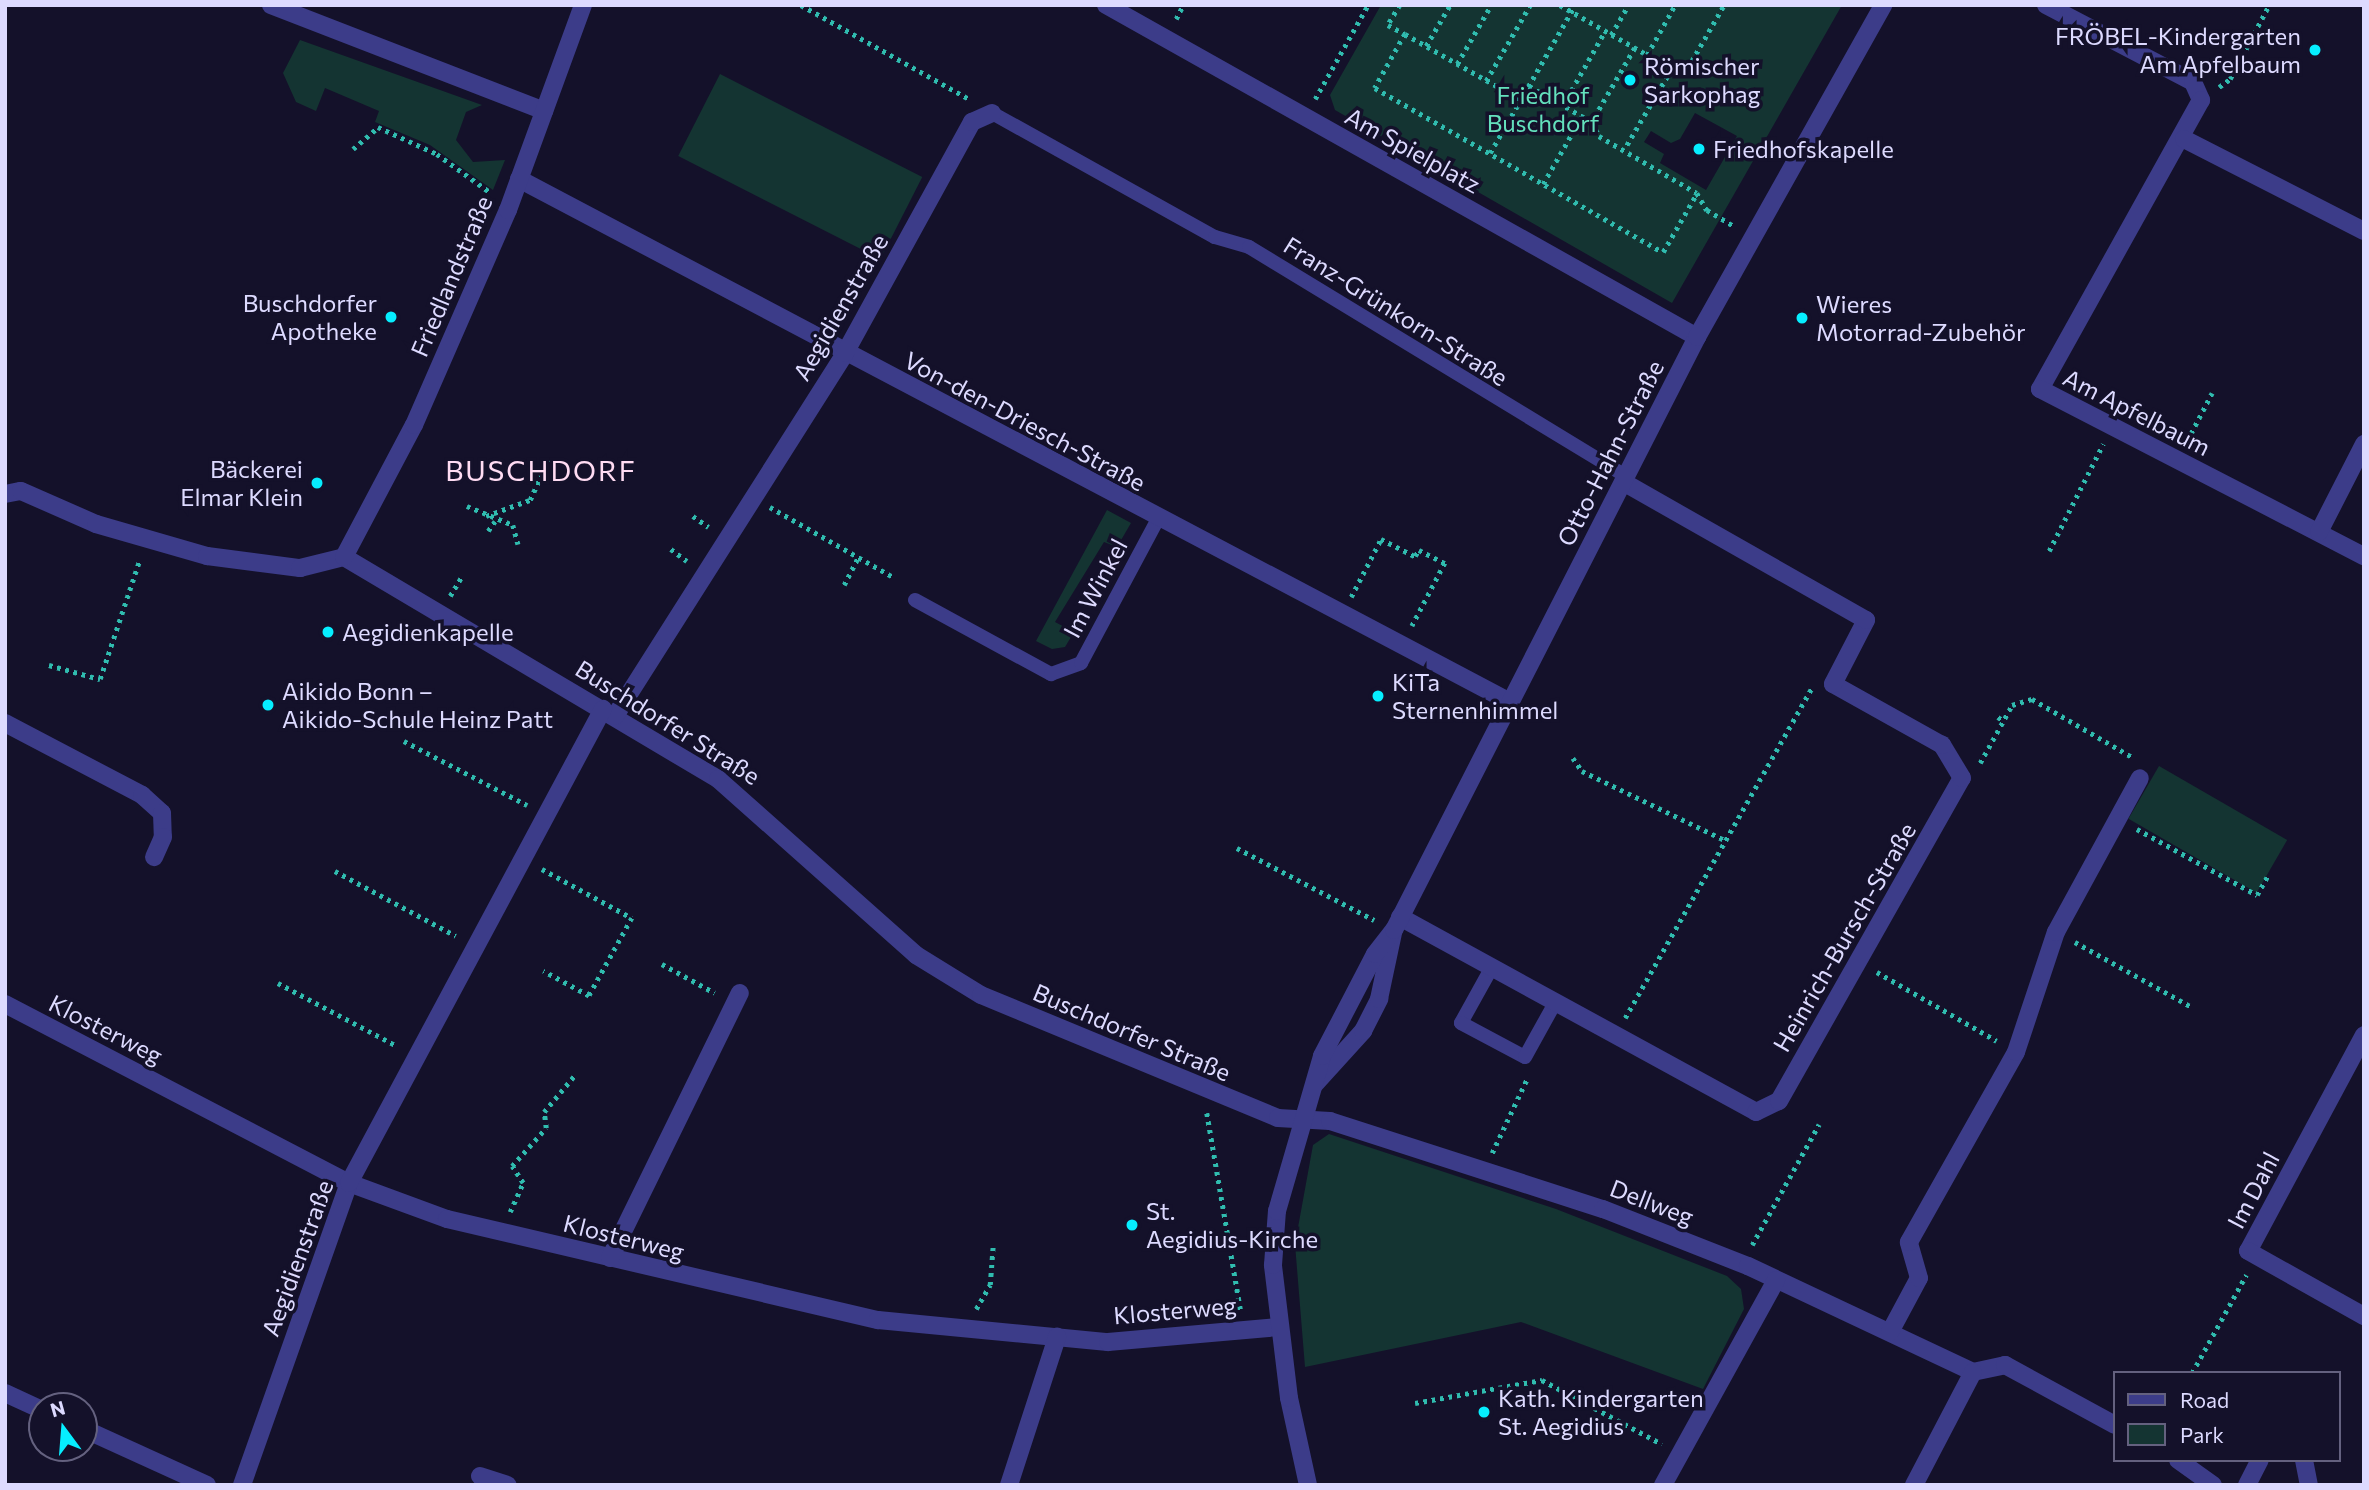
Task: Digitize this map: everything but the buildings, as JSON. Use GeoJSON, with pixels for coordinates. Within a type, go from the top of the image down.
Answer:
{"type":"FeatureCollection","features":[{"type":"Feature","properties":{"kind":"street"},"geometry":{"type":"LineString","coordinates":[[271,5],[544,111]]}},
{"type":"Feature","properties":{"kind":"street","name":"Friedlandstraße"},"geometry":{"type":"LineString","coordinates":[[344,557],[414,425],[510,203],[583,5]]}},
{"type":"Feature","properties":{"kind":"street","name":"Am Spielplatz"},"geometry":{"type":"LineString","coordinates":[[1106,5],[1697,337]]}},
{"type":"Feature","properties":{"kind":"street","name":"Otto-Hahn-Straße"},"geometry":{"type":"LineString","coordinates":[[1308,1485],[1278,1326],[1277,1211],[1309,1091],[1346,1006],[1397,923],[1697,337],[1751,236],[1883,5]]}},
{"type":"Feature","properties":{"kind":"street"},"geometry":{"type":"LineString","coordinates":[[2046,5],[2193,82],[2201,100],[2184,139],[2364,230]]}},
{"type":"Feature","properties":{"kind":"street","name":"Aegidienstraße"},"geometry":{"type":"LineString","coordinates":[[242,1485],[349,1183],[546,815],[609,712],[845,353],[972,122],[992,113]]}},
{"type":"Feature","properties":{"kind":"street","name":"Am Apfelbaum"},"geometry":{"type":"LineString","coordinates":[[2184,139],[2040,389],[2364,556]]}},
{"type":"Feature","properties":{"kind":"street","name":"Von-den-Driesch-Straße"},"geometry":{"type":"LineString","coordinates":[[519,179],[1158,519],[1510,702]]}},
{"type":"Feature","properties":{"kind":"street"},"geometry":{"type":"LineString","coordinates":[[2319,533],[2364,444]]}},
{"type":"Feature","properties":{"kind":"street"},"geometry":{"type":"LineString","coordinates":[[1624,479],[1866,620],[1833,684],[1942,745],[1962,778]]}},
{"type":"Feature","properties":{"kind":"street"},"geometry":{"type":"LineString","coordinates":[[5,494],[21,491],[146,541],[253,565],[300,568],[344,557]]}},
{"type":"Feature","properties":{"kind":"street","name":"Buschdorfer Straße"},"geometry":{"type":"LineString","coordinates":[[344,557],[609,712],[753,805],[916,955],[981,995],[1278,1118],[1300,1118]]}},
{"type":"Feature","properties":{"kind":"street"},"geometry":{"type":"LineString","coordinates":[[5,723],[142,796],[162,813],[163,838],[154,857]]}},
{"type":"Feature","properties":{"kind":"street","name":"Heinrich-Bursch-Straße"},"geometry":{"type":"LineString","coordinates":[[1397,923],[1492,967],[1556,1001],[1743,1108],[1768,1109],[1779,1101],[1962,778]]}},
{"type":"Feature","properties":{"kind":"street"},"geometry":{"type":"LineString","coordinates":[[1890,1332],[1919,1278],[1909,1242],[2016,1052],[2056,932],[2140,778]]}},
{"type":"Feature","properties":{"kind":"street","name":"Otto-Hahn-Straße"},"geometry":{"type":"LineString","coordinates":[[1309,1091],[1363,1031],[1379,999],[1397,923]]}},
{"type":"Feature","properties":{"kind":"street"},"geometry":{"type":"LineString","coordinates":[[610,1258],[737,998]]}},
{"type":"Feature","properties":{"kind":"street","name":"Klosterweg"},"geometry":{"type":"LineString","coordinates":[[5,1004],[349,1183],[505,1233],[848,1315],[972,1330],[1108,1342],[1278,1326]]}},
{"type":"Feature","properties":{"kind":"street","name":"Im Dahl"},"geometry":{"type":"LineString","coordinates":[[2364,1035],[2248,1251],[2364,1316]]}},
{"type":"Feature","properties":{"kind":"street","name":"Dellweg"},"geometry":{"type":"LineString","coordinates":[[1300,1118],[1330,1121],[1483,1169],[1741,1264],[1973,1372]]}},
{"type":"Feature","properties":{"kind":"street"},"geometry":{"type":"LineString","coordinates":[[1663,1485],[1776,1280]]}},
{"type":"Feature","properties":{"kind":"street"},"geometry":{"type":"LineString","coordinates":[[1009,1485],[1057,1337]]}},
{"type":"Feature","properties":{"kind":"street"},"geometry":{"type":"LineString","coordinates":[[1914,1485],[1973,1372],[2005,1365],[2114,1424]]}},
{"type":"Feature","properties":{"kind":"street"},"geometry":{"type":"LineString","coordinates":[[5,1393],[28,1404]]}},
{"type":"Feature","properties":{"kind":"street"},"geometry":{"type":"LineString","coordinates":[[98,1435],[207,1485]]}},
{"type":"Feature","properties":{"kind":"street"},"geometry":{"type":"LineString","coordinates":[[2181,1462],[2213,1485]]}},
{"type":"Feature","properties":{"kind":"street"},"geometry":{"type":"LineString","coordinates":[[2247,1485],[2259,1462]]}},
{"type":"Feature","properties":{"kind":"street"},"geometry":{"type":"LineString","coordinates":[[2305,1462],[2311,1484]]}},
{"type":"Feature","properties":{"kind":"street"},"geometry":{"type":"LineString","coordinates":[[481,1476],[508,1485]]}},
{"type":"Feature","properties":{"kind":"lane","name":"Franz-Grünkorn-Straße"},"geometry":{"type":"LineString","coordinates":[[992,113],[1215,237],[1249,247],[1624,479]]}},
{"type":"Feature","properties":{"kind":"lane","name":"Im Winkel"},"geometry":{"type":"LineString","coordinates":[[915,600],[1051,674],[1081,663],[1158,519]]}},
{"type":"Feature","properties":{"kind":"lane"},"geometry":{"type":"LineString","coordinates":[[1492,967],[1461,1023],[1525,1058],[1556,1001]]}},
{"type":"Feature","properties":{"kind":"path"},"geometry":{"type":"LineString","coordinates":[[801,5],[992,113]]}},
{"type":"Feature","properties":{"kind":"path"},"geometry":{"type":"LineString","coordinates":[[1304,117],[1368,5]]}},
{"type":"Feature","properties":{"kind":"path"},"geometry":{"type":"LineString","coordinates":[[1400,5],[1388,25],[1521,100]]}},
{"type":"Feature","properties":{"kind":"path"},"geometry":{"type":"LineString","coordinates":[[1426,47],[1450,5]]}},
{"type":"Feature","properties":{"kind":"path"},"geometry":{"type":"LineString","coordinates":[[1457,64],[1491,5]]}},
{"type":"Feature","properties":{"kind":"path"},"geometry":{"type":"LineString","coordinates":[[1486,81],[1530,5]]}},
{"type":"Feature","properties":{"kind":"path"},"geometry":{"type":"LineString","coordinates":[[1560,5],[1683,76],[1724,5]]}},
{"type":"Feature","properties":{"kind":"path"},"geometry":{"type":"LineString","coordinates":[[1490,154],[1575,5]]}},
{"type":"Feature","properties":{"kind":"path"},"geometry":{"type":"LineString","coordinates":[[1611,34],[1628,5]]}},
{"type":"Feature","properties":{"kind":"path"},"geometry":{"type":"LineString","coordinates":[[1647,55],[1675,5]]}},
{"type":"Feature","properties":{"kind":"path"},"geometry":{"type":"LineString","coordinates":[[2201,100],[2230,79],[2269,5]]}},
{"type":"Feature","properties":{"kind":"path"},"geometry":{"type":"LineString","coordinates":[[1563,105],[1605,31]]}},
{"type":"Feature","properties":{"kind":"path"},"geometry":{"type":"LineString","coordinates":[[1405,34],[1375,88],[1663,252],[1697,193]]}},
{"type":"Feature","properties":{"kind":"path"},"geometry":{"type":"LineString","coordinates":[[1592,122],[1635,48]]}},
{"type":"Feature","properties":{"kind":"path"},"geometry":{"type":"LineString","coordinates":[[1625,149],[1672,69]]}},
{"type":"Feature","properties":{"kind":"path"},"geometry":{"type":"LineString","coordinates":[[1529,86],[1592,122],[1599,136],[1697,193],[1707,210],[1751,236]]}},
{"type":"Feature","properties":{"kind":"path"},"geometry":{"type":"LineString","coordinates":[[1543,184],[1582,116]]}},
{"type":"Feature","properties":{"kind":"path"},"geometry":{"type":"LineString","coordinates":[[352,149],[379,127],[437,154],[510,203]]}},
{"type":"Feature","properties":{"kind":"path"},"geometry":{"type":"LineString","coordinates":[[2177,460],[2213,393]]}},
{"type":"Feature","properties":{"kind":"path"},"geometry":{"type":"LineString","coordinates":[[2049,551],[2111,427]]}},
{"type":"Feature","properties":{"kind":"path"},"geometry":{"type":"LineString","coordinates":[[486,516],[530,500],[548,460]]}},
{"type":"Feature","properties":{"kind":"path"},"geometry":{"type":"LineString","coordinates":[[751,497],[893,577]]}},
{"type":"Feature","properties":{"kind":"path"},"geometry":{"type":"LineString","coordinates":[[467,506],[495,521],[513,525],[519,544]]}},
{"type":"Feature","properties":{"kind":"path"},"geometry":{"type":"LineString","coordinates":[[488,531],[495,521]]}},
{"type":"Feature","properties":{"kind":"path"},"geometry":{"type":"LineString","coordinates":[[1342,614],[1381,539],[1445,563],[1402,646]]}},
{"type":"Feature","properties":{"kind":"path"},"geometry":{"type":"LineString","coordinates":[[49,665],[100,679],[146,541]]}},
{"type":"Feature","properties":{"kind":"path"},"geometry":{"type":"LineString","coordinates":[[844,585],[858,557]]}},
{"type":"Feature","properties":{"kind":"path"},"geometry":{"type":"LineString","coordinates":[[1615,1034],[1812,688],[1833,684]]}},
{"type":"Feature","properties":{"kind":"path"},"geometry":{"type":"LineString","coordinates":[[1962,778],[1974,773],[2012,705],[2032,699],[2132,755],[2140,778]]}},
{"type":"Feature","properties":{"kind":"path"},"geometry":{"type":"LineString","coordinates":[[1998,717],[2004,721]]}},
{"type":"Feature","properties":{"kind":"path"},"geometry":{"type":"LineString","coordinates":[[404,741],[546,815]]}},
{"type":"Feature","properties":{"kind":"path"},"geometry":{"type":"LineString","coordinates":[[1573,758],[1582,771],[1725,840]]}},
{"type":"Feature","properties":{"kind":"path"},"geometry":{"type":"LineString","coordinates":[[2119,818],[2257,895],[2269,873]]}},
{"type":"Feature","properties":{"kind":"path"},"geometry":{"type":"LineString","coordinates":[[1237,848],[1397,923]]}},
{"type":"Feature","properties":{"kind":"path"},"geometry":{"type":"LineString","coordinates":[[522,859],[632,918],[589,996],[543,971]]}},
{"type":"Feature","properties":{"kind":"path"},"geometry":{"type":"LineString","coordinates":[[335,871],[476,946]]}},
{"type":"Feature","properties":{"kind":"path"},"geometry":{"type":"LineString","coordinates":[[2056,932],[2192,1007]]}},
{"type":"Feature","properties":{"kind":"path"},"geometry":{"type":"LineString","coordinates":[[1859,962],[2016,1052]]}},
{"type":"Feature","properties":{"kind":"path"},"geometry":{"type":"LineString","coordinates":[[662,964],[737,998]]}},
{"type":"Feature","properties":{"kind":"path"},"geometry":{"type":"LineString","coordinates":[[278,983],[416,1056]]}},
{"type":"Feature","properties":{"kind":"path"},"geometry":{"type":"LineString","coordinates":[[1483,1169],[1529,1084],[1525,1058]]}},
{"type":"Feature","properties":{"kind":"path"},"geometry":{"type":"LineString","coordinates":[[505,1233],[523,1183],[512,1166],[546,1128],[544,1112],[574,1076]]}},
{"type":"Feature","properties":{"kind":"path"},"geometry":{"type":"LineString","coordinates":[[1202,1088],[1243,1330]]}},
{"type":"Feature","properties":{"kind":"path"},"geometry":{"type":"LineString","coordinates":[[1741,1264],[1819,1124]]}},
{"type":"Feature","properties":{"kind":"path"},"geometry":{"type":"LineString","coordinates":[[972,1330],[977,1298],[990,1284],[993,1245]]}},
{"type":"Feature","properties":{"kind":"path"},"geometry":{"type":"LineString","coordinates":[[2193,1371],[2257,1256]]}},
{"type":"Feature","properties":{"kind":"path"},"geometry":{"type":"LineString","coordinates":[[1415,1403],[1542,1380],[1680,1453]]}},
{"type":"Feature","properties":{"kind":"green space","name":"Friedhof Buschdorf"},"geometry":{"type":"Polygon","coordinates":[[[1381,5],[1842,5],[1672,303],[1335,110],[1330,95],[1381,5]],[[1695,113],[1680,139],[1671,143],[1651,131],[1644,142],[1664,154],[1660,163],[1706,190],[1737,136],[1695,113]]]}},
{"type":"Feature","properties":{"kind":"green space"},"geometry":{"type":"Polygon","coordinates":[[[300,40],[482,105],[466,112],[456,140],[473,162],[505,160],[493,190],[430,145],[375,122],[379,111],[325,88],[316,111],[296,102],[283,73],[300,40]]]}},
{"type":"Feature","properties":{"kind":"green space"},"geometry":{"type":"Polygon","coordinates":[[[720,74],[922,177],[880,259],[678,156],[720,74]]]}},
{"type":"Feature","properties":{"kind":"green space"},"geometry":{"type":"Polygon","coordinates":[[[1107,510],[1131,523],[1117,547],[1104,542],[1055,622],[1074,632],[1065,647],[1052,649],[1036,641],[1107,510]]]}},
{"type":"Feature","properties":{"kind":"green space"},"geometry":{"type":"Polygon","coordinates":[[[2159,766],[2287,840],[2257,893],[2128,819],[2159,766]]]}},
{"type":"Feature","properties":{"kind":"green space"},"geometry":{"type":"Polygon","coordinates":[[[1329,1134],[1556,1209],[1727,1276],[1741,1289],[1744,1309],[1703,1389],[1521,1322],[1305,1367],[1295,1244],[1313,1145],[1329,1134]]]}},
{"type":"Feature","properties":{"kind":"place","name":"FRÖBEL-Kindergarten Am Apfelbaum"},"geometry":{"type":"Point","coordinates":[2315,50]}},
{"type":"Feature","properties":{"kind":"place","name":"Römischer Sarkophag"},"geometry":{"type":"Point","coordinates":[1630,80]}},
{"type":"Feature","properties":{"kind":"place","name":"Friedhofskapelle"},"geometry":{"type":"Point","coordinates":[1699,149]}},
{"type":"Feature","properties":{"kind":"place","name":"Buschdorfer Apotheke"},"geometry":{"type":"Point","coordinates":[391,317]}},
{"type":"Feature","properties":{"kind":"place","name":"Wieres Motorrad-Zubehör"},"geometry":{"type":"Point","coordinates":[1802,318]}},
{"type":"Feature","properties":{"kind":"place","name":"Bäckerei Elmar Klein"},"geometry":{"type":"Point","coordinates":[317,483]}},
{"type":"Feature","properties":{"kind":"place","name":"Aegidienkapelle"},"geometry":{"type":"Point","coordinates":[328,632]}},
{"type":"Feature","properties":{"kind":"place","name":"KiTa Sternenhimmel"},"geometry":{"type":"Point","coordinates":[1378,696]}},
{"type":"Feature","properties":{"kind":"place","name":"Aikido Bonn – Aikido-Schule Heinz Patt"},"geometry":{"type":"Point","coordinates":[268,705]}},
{"type":"Feature","properties":{"kind":"place","name":"St. Aegidius-Kirche"},"geometry":{"type":"Point","coordinates":[1132,1225]}},
{"type":"Feature","properties":{"kind":"place","name":"Kath. Kindergarten St. Aegidius"},"geometry":{"type":"Point","coordinates":[1484,1412]}},
{"type":"Feature","properties":{"kind":"district","name":"BUSCHDORF"},"geometry":{"type":"Point","coordinates":[541,470]}}]}
